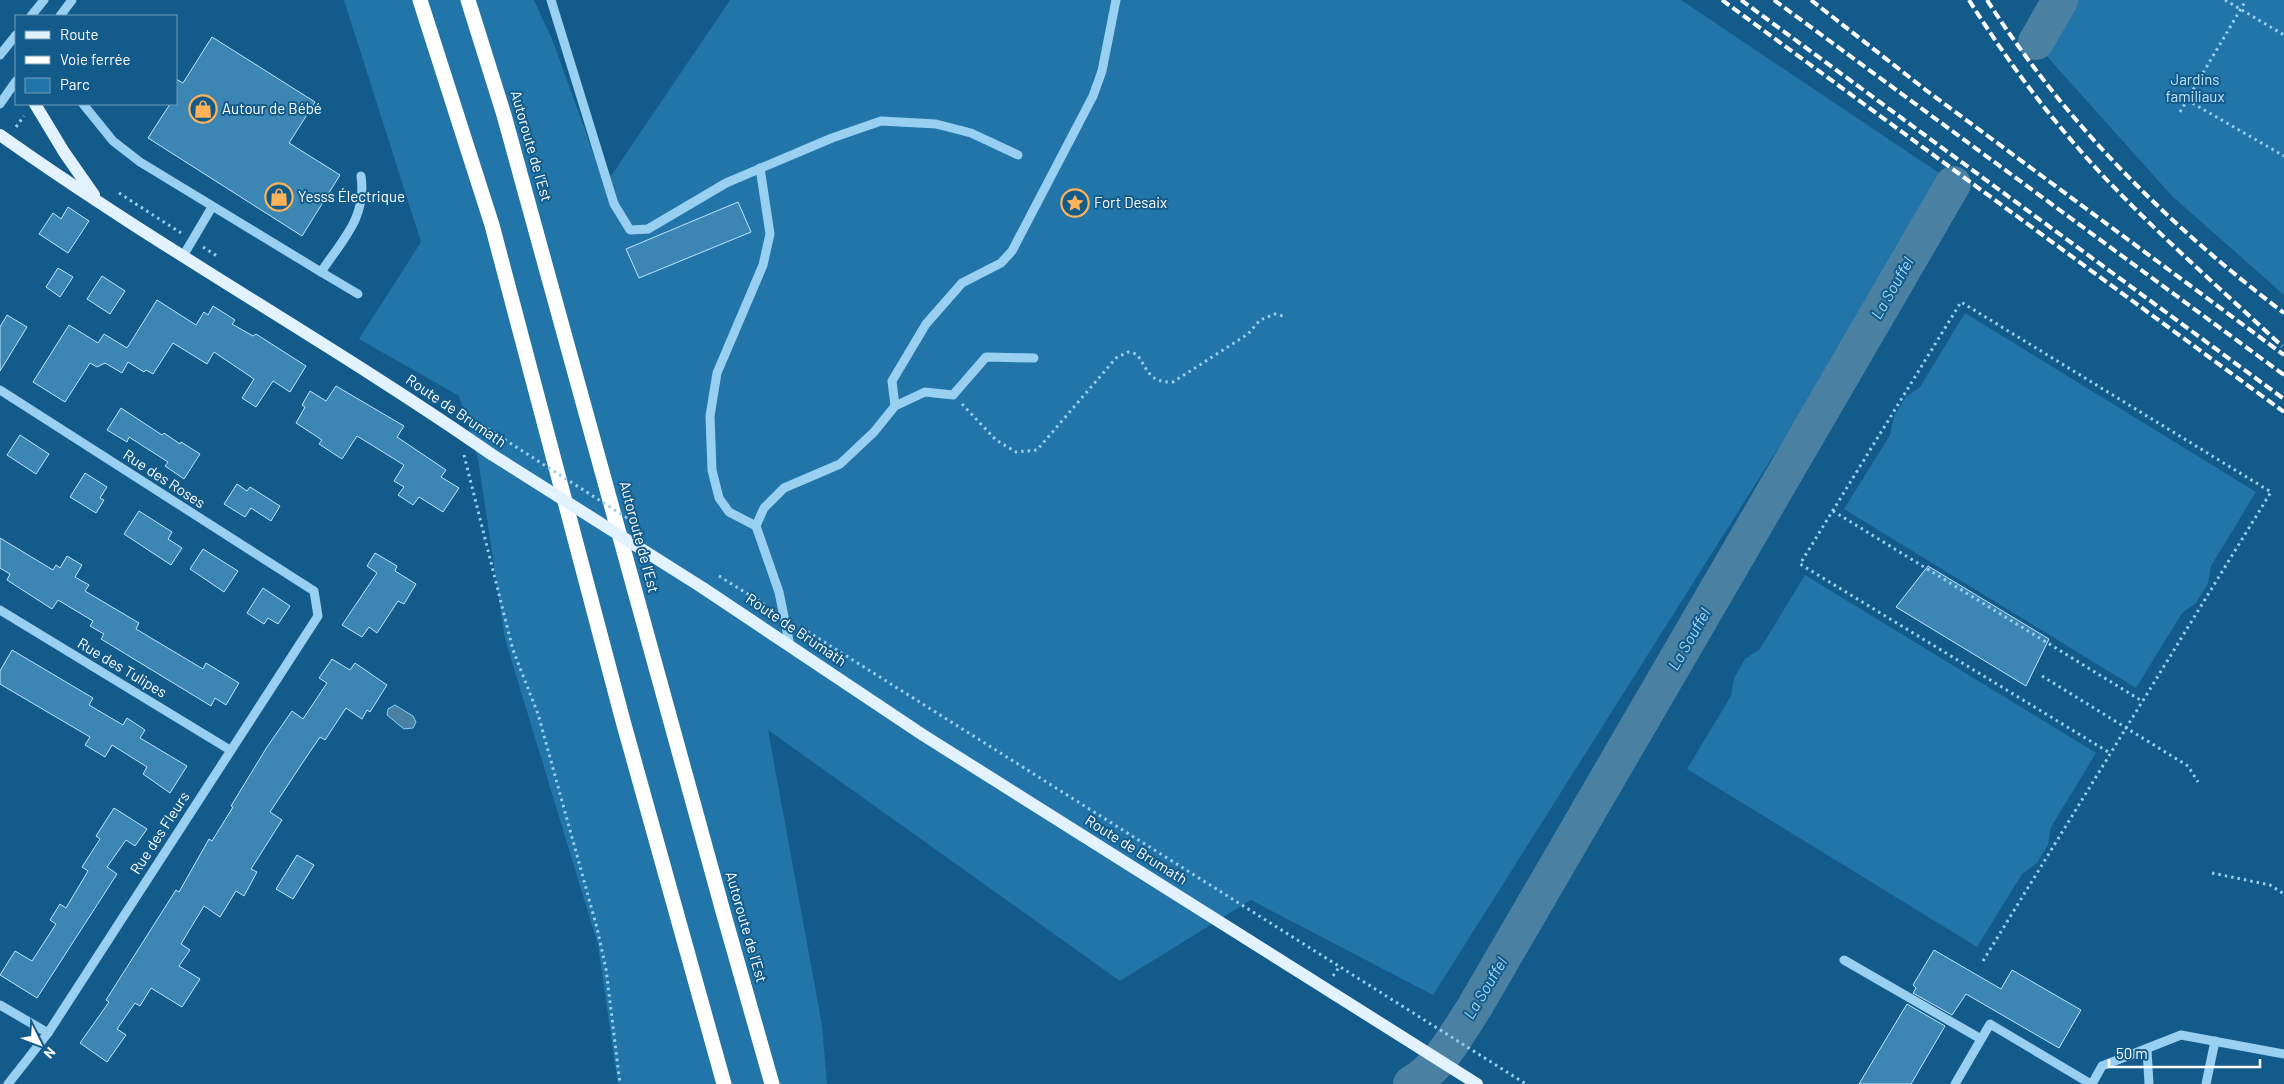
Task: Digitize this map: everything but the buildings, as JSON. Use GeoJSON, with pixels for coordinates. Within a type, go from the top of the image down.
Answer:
{"type":"FeatureCollection","features":[{"type":"Feature","properties":{"kind":"highway"},"geometry":{"type":"LineString","coordinates":[[420,0],[492,225],[623,721],[724,1084]]}},
{"type":"Feature","properties":{"kind":"highway","name":"Autoroute de l’Est"},"geometry":{"type":"LineString","coordinates":[[468,0],[504,115],[772,1084]]}},
{"type":"Feature","properties":{"kind":"main road","name":"Route de Brumath"},"geometry":{"type":"LineString","coordinates":[[36,105],[64,152],[99,201]]}},
{"type":"Feature","properties":{"kind":"main road","name":"Route de Brumath"},"geometry":{"type":"LineString","coordinates":[[0,135],[183,256],[262,304],[491,454],[703,588],[923,735],[1477,1084]]}},
{"type":"Feature","properties":{"kind":"street"},"geometry":{"type":"LineString","coordinates":[[32,15],[44,0]]}},
{"type":"Feature","properties":{"kind":"street"},"geometry":{"type":"LineString","coordinates":[[61,15],[72,0]]}},
{"type":"Feature","properties":{"kind":"street"},"geometry":{"type":"LineString","coordinates":[[551,0],[611,195],[622,221],[630,230],[648,230],[726,183],[832,138],[881,121],[936,124],[971,134],[1018,155]]}},
{"type":"Feature","properties":{"kind":"street"},"geometry":{"type":"LineString","coordinates":[[895,406],[892,381],[926,324],[962,283],[1001,263],[1012,251],[1093,96],[1102,71],[1116,0]]}},
{"type":"Feature","properties":{"kind":"street"},"geometry":{"type":"LineString","coordinates":[[0,55],[15,35]]}},
{"type":"Feature","properties":{"kind":"street"},"geometry":{"type":"LineString","coordinates":[[0,104],[15,82]]}},
{"type":"Feature","properties":{"kind":"street"},"geometry":{"type":"LineString","coordinates":[[84,105],[112,141],[140,162],[358,294]]}},
{"type":"Feature","properties":{"kind":"street"},"geometry":{"type":"LineString","coordinates":[[756,526],[729,512],[719,498],[712,470],[710,416],[717,373],[763,265],[770,234],[760,168]]}},
{"type":"Feature","properties":{"kind":"street"},"geometry":{"type":"LineString","coordinates":[[321,272],[353,224],[361,208],[364,194],[361,176]]}},
{"type":"Feature","properties":{"kind":"street"},"geometry":{"type":"LineString","coordinates":[[183,256],[191,239],[212,207]]}},
{"type":"Feature","properties":{"kind":"street"},"geometry":{"type":"LineString","coordinates":[[790,646],[779,592],[756,526],[764,508],[784,488],[840,464],[874,432],[895,406],[925,392],[953,395],[986,357],[1034,358]]}},
{"type":"Feature","properties":{"kind":"street","name":"Rue des Roses"},"geometry":{"type":"LineString","coordinates":[[0,390],[314,591]]}},
{"type":"Feature","properties":{"kind":"street","name":"Rue des Fleurs"},"geometry":{"type":"LineString","coordinates":[[8,1084],[48,1033],[318,616],[314,591]]}},
{"type":"Feature","properties":{"kind":"street","name":"Rue des Tulipes"},"geometry":{"type":"LineString","coordinates":[[0,610],[230,750]]}},
{"type":"Feature","properties":{"kind":"street"},"geometry":{"type":"LineString","coordinates":[[1844,960],[1981,1039]]}},
{"type":"Feature","properties":{"kind":"street"},"geometry":{"type":"LineString","coordinates":[[0,1005],[48,1033]]}},
{"type":"Feature","properties":{"kind":"street"},"geometry":{"type":"LineString","coordinates":[[1955,1084],[1990,1024],[2091,1084],[2102,1066],[2147,1050],[2181,1035],[2284,1054]]}},
{"type":"Feature","properties":{"kind":"street"},"geometry":{"type":"LineString","coordinates":[[2206,1084],[2215,1041]]}},
{"type":"Feature","properties":{"kind":"street"},"geometry":{"type":"LineString","coordinates":[[2147,1050],[2149,1084]]}},
{"type":"Feature","properties":{"kind":"path"},"geometry":{"type":"LineString","coordinates":[[2226,0],[2284,35]]}},
{"type":"Feature","properties":{"kind":"path"},"geometry":{"type":"LineString","coordinates":[[2180,112],[2246,0]]}},
{"type":"Feature","properties":{"kind":"path"},"geometry":{"type":"LineString","coordinates":[[2187,100],[2284,156]]}},
{"type":"Feature","properties":{"kind":"path"},"geometry":{"type":"LineString","coordinates":[[112,189],[224,261]]}},
{"type":"Feature","properties":{"kind":"path"},"geometry":{"type":"LineString","coordinates":[[1983,961],[2271,492],[1961,302],[1800,564],[2110,753]]}},
{"type":"Feature","properties":{"kind":"path"},"geometry":{"type":"LineString","coordinates":[[953,395],[996,440],[1016,452],[1036,450],[1116,358],[1128,352],[1137,354],[1150,376],[1160,382],[1173,382],[1248,334],[1260,320],[1275,314],[1286,317]]}},
{"type":"Feature","properties":{"kind":"path"},"geometry":{"type":"LineString","coordinates":[[442,399],[642,528]]}},
{"type":"Feature","properties":{"kind":"path"},"geometry":{"type":"LineString","coordinates":[[458,431],[513,650],[538,714],[597,928],[606,969],[620,1084]]}},
{"type":"Feature","properties":{"kind":"path"},"geometry":{"type":"LineString","coordinates":[[1833,511],[2142,701]]}},
{"type":"Feature","properties":{"kind":"path"},"geometry":{"type":"LineString","coordinates":[[714,574],[1316,950],[1526,1084]]}},
{"type":"Feature","properties":{"kind":"path"},"geometry":{"type":"LineString","coordinates":[[2042,676],[2188,766],[2198,782]]}},
{"type":"Feature","properties":{"kind":"path"},"geometry":{"type":"LineString","coordinates":[[2212,873],[2270,885],[2284,894]]}},
{"type":"Feature","properties":{"kind":"green space"},"geometry":{"type":"Polygon","coordinates":[[[344,0],[534,0],[552,39],[605,185],[730,0],[1681,0],[1948,179],[1433,995],[1251,900],[1120,981],[768,730],[822,1025],[827,1084],[618,1084],[598,945],[505,639],[478,459],[459,396],[359,339],[421,242],[344,0]]]}},
{"type":"Feature","properties":{"kind":"green space","name":"Jardins familiaux"},"geometry":{"type":"Polygon","coordinates":[[[2061,0],[2284,0],[2284,295],[2172,196],[2035,43],[2061,0]]]}},
{"type":"Feature","properties":{"kind":"green space"},"geometry":{"type":"Polygon","coordinates":[[[1965,313],[2256,492],[2211,566],[2208,583],[2196,603],[2182,613],[2136,688],[1844,509],[1890,435],[1894,416],[1905,398],[1920,387],[1965,313]]]}},
{"type":"Feature","properties":{"kind":"green space"},"geometry":{"type":"Polygon","coordinates":[[[1805,575],[2096,753],[2051,827],[2048,845],[2037,863],[2022,874],[1977,947],[1687,769],[1731,696],[1734,678],[1745,659],[1760,649],[1805,575]]]}},
{"type":"Feature","properties":{"kind":"shaded area"},"geometry":{"type":"Polygon","coordinates":[[[395,705],[413,716],[416,722],[413,728],[404,729],[387,715],[388,709],[395,705]]]}},
{"type":"Feature","properties":{"kind":"waterway","name":"La Souffel"},"geometry":{"type":"LineString","coordinates":[[2036,42],[2060,0]]}},
{"type":"Feature","properties":{"kind":"waterway","name":"La Souffel"},"geometry":{"type":"LineString","coordinates":[[1411,1084],[1439,1060],[1474,1008],[1953,184]]}},
{"type":"Feature","properties":{"kind":"railway"},"geometry":{"type":"LineString","coordinates":[[1722,0],[2284,412]]}},
{"type":"Feature","properties":{"kind":"railway"},"geometry":{"type":"LineString","coordinates":[[1741,0],[2284,399]]}},
{"type":"Feature","properties":{"kind":"railway"},"geometry":{"type":"LineString","coordinates":[[1774,0],[2284,375]]}},
{"type":"Feature","properties":{"kind":"railway"},"geometry":{"type":"LineString","coordinates":[[1811,0],[1927,91],[2284,355]]}},
{"type":"Feature","properties":{"kind":"railway"},"geometry":{"type":"LineString","coordinates":[[1969,0],[2000,47],[2069,138],[2149,223],[2282,346]]}},
{"type":"Feature","properties":{"kind":"railway"},"geometry":{"type":"LineString","coordinates":[[1987,0],[2018,46],[2051,89],[2085,131],[2122,170],[2199,244],[2284,313]]}},
{"type":"Feature","properties":{"kind":"place","name":"Autour de Bébé"},"geometry":{"type":"Point","coordinates":[203,109]}},
{"type":"Feature","properties":{"kind":"place","name":"Yesss Électrique"},"geometry":{"type":"Point","coordinates":[279,197]}},
{"type":"Feature","properties":{"kind":"place","name":"Fort Desaix"},"geometry":{"type":"Point","coordinates":[1075,203]}}]}
